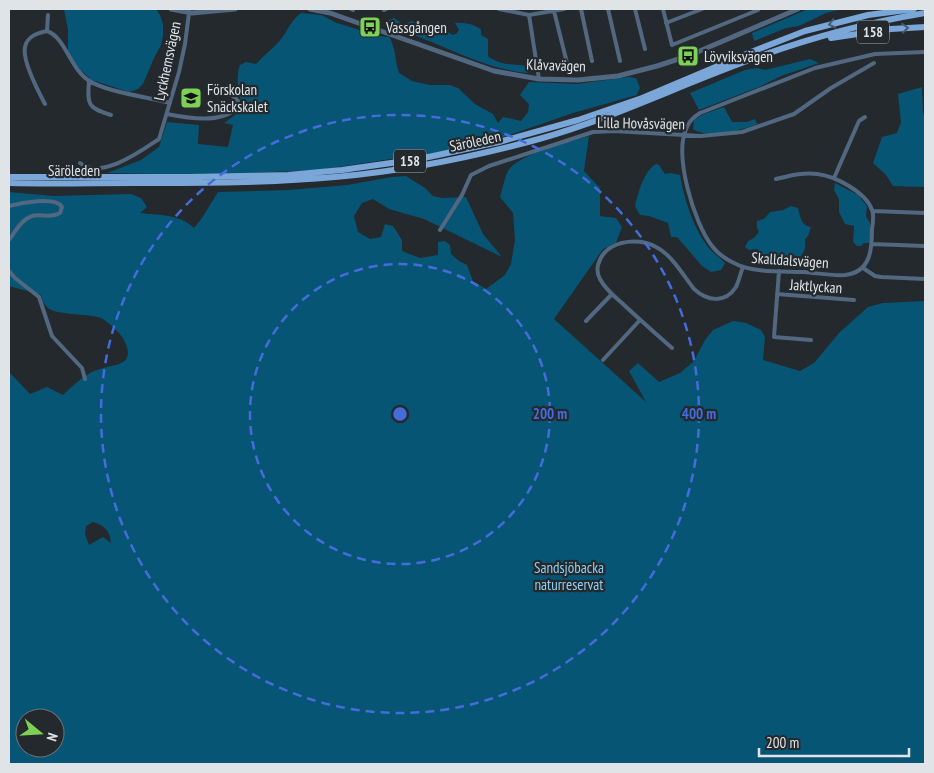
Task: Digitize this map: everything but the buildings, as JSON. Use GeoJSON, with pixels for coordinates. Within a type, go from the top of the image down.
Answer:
{"type":"FeatureCollection","features":[{"type":"Feature","properties":{"kind":"main road","name":"158"},"geometry":{"type":"LineString","coordinates":[[868,15],[885,9]]}},
{"type":"Feature","properties":{"kind":"main road","name":"Säröleden"},"geometry":{"type":"LineString","coordinates":[[10,180],[280,175],[342,170],[419,159],[500,142],[578,120],[642,98],[805,31],[868,15],[914,9]]}},
{"type":"Feature","properties":{"kind":"main road","name":"Säröleden"},"geometry":{"type":"LineString","coordinates":[[10,180],[282,181],[364,174],[418,166],[497,150],[542,138],[607,117],[747,61],[874,22],[925,13]]}},
{"type":"Feature","properties":{"kind":"main road","name":"158"},"geometry":{"type":"LineString","coordinates":[[822,37],[832,38],[891,29],[925,27]]}},
{"type":"Feature","properties":{"kind":"street"},"geometry":{"type":"LineString","coordinates":[[171,9],[188,13],[235,9]]}},
{"type":"Feature","properties":{"kind":"street","name":"Klåvavägen"},"geometry":{"type":"LineString","coordinates":[[310,9],[330,13],[494,70],[539,78],[578,80],[607,78],[642,71],[688,56],[798,9]]}},
{"type":"Feature","properties":{"kind":"street"},"geometry":{"type":"LineString","coordinates":[[499,9],[529,15],[564,9]]}},
{"type":"Feature","properties":{"kind":"street"},"geometry":{"type":"LineString","coordinates":[[581,9],[592,61]]}},
{"type":"Feature","properties":{"kind":"street"},"geometry":{"type":"LineString","coordinates":[[608,9],[620,61]]}},
{"type":"Feature","properties":{"kind":"street"},"geometry":{"type":"LineString","coordinates":[[635,9],[645,50]]}},
{"type":"Feature","properties":{"kind":"street"},"geometry":{"type":"LineString","coordinates":[[663,9],[672,45],[758,10]]}},
{"type":"Feature","properties":{"kind":"street"},"geometry":{"type":"LineString","coordinates":[[666,23],[702,9]]}},
{"type":"Feature","properties":{"kind":"street"},"geometry":{"type":"LineString","coordinates":[[554,11],[567,63]]}},
{"type":"Feature","properties":{"kind":"street","name":"Lyckhemsvägen"},"geometry":{"type":"LineString","coordinates":[[80,163],[90,167],[109,168],[160,139],[185,44],[188,13]]}},
{"type":"Feature","properties":{"kind":"street"},"geometry":{"type":"LineString","coordinates":[[47,31],[48,15]]}},
{"type":"Feature","properties":{"kind":"street"},"geometry":{"type":"LineString","coordinates":[[529,15],[539,78]]}},
{"type":"Feature","properties":{"kind":"street"},"geometry":{"type":"LineString","coordinates":[[44,104],[30,70],[25,50],[26,43],[31,37],[47,31],[58,39],[74,67],[89,81],[113,90],[170,103]]}},
{"type":"Feature","properties":{"kind":"street"},"geometry":{"type":"LineString","coordinates":[[684,135],[691,119],[700,113],[816,68],[863,56],[925,52]]}},
{"type":"Feature","properties":{"kind":"street"},"geometry":{"type":"LineString","coordinates":[[863,56],[865,67]]}},
{"type":"Feature","properties":{"kind":"street","name":"Lilla Hovåsvägen"},"geometry":{"type":"LineString","coordinates":[[440,230],[462,195],[471,175],[489,166],[593,132],[719,135],[742,132],[794,114],[831,88],[865,67],[874,64]]}},
{"type":"Feature","properties":{"kind":"street"},"geometry":{"type":"LineString","coordinates":[[89,81],[89,98],[92,107],[111,115]]}},
{"type":"Feature","properties":{"kind":"street","name":"Lyckhemsvägen"},"geometry":{"type":"LineString","coordinates":[[167,114],[206,119],[227,114],[237,108],[238,101],[233,96]]}},
{"type":"Feature","properties":{"kind":"street"},"geometry":{"type":"LineString","coordinates":[[834,178],[859,120],[865,117]]}},
{"type":"Feature","properties":{"kind":"street","name":"Skalldalsvägen"},"geometry":{"type":"LineString","coordinates":[[684,135],[683,153],[687,185],[693,207],[703,231],[713,247],[722,256],[743,267],[779,271],[840,275],[855,273],[863,268]]}},
{"type":"Feature","properties":{"kind":"street"},"geometry":{"type":"LineString","coordinates":[[776,179],[804,173],[818,174],[834,178],[865,197],[873,211],[872,244],[869,259],[863,268],[875,276],[881,277],[925,278]]}},
{"type":"Feature","properties":{"kind":"street"},"geometry":{"type":"LineString","coordinates":[[9,206],[51,201],[58,202],[62,207],[60,212],[54,216],[35,215],[27,218],[9,240]]}},
{"type":"Feature","properties":{"kind":"street"},"geometry":{"type":"LineString","coordinates":[[873,211],[925,213]]}},
{"type":"Feature","properties":{"kind":"street"},"geometry":{"type":"LineString","coordinates":[[672,348],[612,294],[600,280],[597,272],[598,267],[606,250],[624,242],[642,242],[654,246],[660,249],[677,267],[699,294],[711,299],[728,296],[732,292],[737,285],[743,267]]}},
{"type":"Feature","properties":{"kind":"street"},"geometry":{"type":"LineString","coordinates":[[872,244],[924,246]]}},
{"type":"Feature","properties":{"kind":"street"},"geometry":{"type":"LineString","coordinates":[[9,271],[15,278],[39,296],[52,336],[83,371],[84,379]]}},
{"type":"Feature","properties":{"kind":"street","name":"Jaktlyckan"},"geometry":{"type":"LineString","coordinates":[[779,271],[774,337],[811,340]]}},
{"type":"Feature","properties":{"kind":"street"},"geometry":{"type":"LineString","coordinates":[[586,321],[612,294]]}},
{"type":"Feature","properties":{"kind":"street","name":"Jaktlyckan"},"geometry":{"type":"LineString","coordinates":[[777,294],[854,300]]}},
{"type":"Feature","properties":{"kind":"street"},"geometry":{"type":"LineString","coordinates":[[603,360],[640,320]]}},
{"type":"Feature","properties":{"kind":"green space"},"geometry":{"type":"Polygon","coordinates":[[[64,9],[156,9],[163,24],[161,45],[143,84],[138,89],[129,92],[92,80],[77,67],[68,53],[68,30],[64,9]]]}},
{"type":"Feature","properties":{"kind":"green space"},"geometry":{"type":"Polygon","coordinates":[[[808,9],[843,9],[826,13],[799,26],[786,28],[754,41],[752,33],[808,9]]]}},
{"type":"Feature","properties":{"kind":"green space"},"geometry":{"type":"Polygon","coordinates":[[[301,13],[321,15],[337,23],[379,36],[389,37],[393,44],[399,73],[412,81],[430,85],[450,85],[458,88],[475,104],[493,114],[498,123],[503,117],[521,121],[528,112],[529,104],[520,95],[529,82],[577,84],[629,77],[636,78],[640,88],[637,95],[573,113],[489,142],[399,160],[391,159],[318,170],[205,175],[107,173],[141,160],[159,147],[167,122],[199,125],[198,144],[228,147],[233,125],[224,123],[235,115],[242,105],[238,80],[240,65],[246,62],[256,64],[279,42],[292,22],[301,13]]]}},
{"type":"Feature","properties":{"kind":"green space"},"geometry":{"type":"Polygon","coordinates":[[[394,18],[403,24],[412,21],[421,25],[440,25],[452,35],[456,34],[459,30],[455,23],[471,25],[481,29],[481,35],[488,39],[488,56],[498,62],[529,66],[532,69],[527,73],[491,65],[406,32],[388,27],[386,23],[388,20],[394,18]]]}},
{"type":"Feature","properties":{"kind":"green space"},"geometry":{"type":"Polygon","coordinates":[[[810,59],[819,63],[781,76],[759,87],[699,110],[690,93],[745,70],[757,68],[765,70],[810,59]]]}},
{"type":"Feature","properties":{"kind":"green space"},"geometry":{"type":"Polygon","coordinates":[[[922,87],[923,114],[925,115],[925,187],[893,186],[886,175],[873,163],[882,137],[897,133],[901,122],[898,94],[922,87]]]}},
{"type":"Feature","properties":{"kind":"green space"},"geometry":{"type":"Polygon","coordinates":[[[724,107],[732,122],[747,122],[755,119],[757,124],[734,131],[715,133],[699,132],[693,129],[694,120],[704,114],[724,107]]]}},
{"type":"Feature","properties":{"kind":"green space","name":"Sandsjöbacka naturreservat"},"geometry":{"type":"Polygon","coordinates":[[[589,136],[584,171],[600,188],[600,216],[616,218],[622,227],[616,243],[603,249],[554,319],[646,402],[629,371],[638,363],[659,382],[680,373],[694,361],[705,340],[713,330],[733,321],[746,323],[761,330],[765,337],[763,360],[800,371],[814,363],[839,333],[868,307],[883,303],[925,301],[925,764],[9,764],[9,372],[30,394],[47,387],[63,395],[90,373],[124,362],[127,358],[128,350],[122,336],[103,319],[95,316],[63,313],[50,309],[43,302],[41,295],[9,286],[9,192],[53,196],[131,194],[141,198],[147,207],[140,213],[176,218],[194,228],[218,192],[289,190],[347,185],[406,176],[425,188],[433,196],[442,198],[466,197],[483,234],[502,257],[424,219],[389,209],[373,199],[362,203],[354,216],[358,232],[370,239],[381,237],[385,224],[393,226],[402,240],[402,251],[420,258],[438,255],[438,242],[445,241],[450,245],[451,254],[467,265],[473,281],[486,289],[505,275],[511,264],[515,240],[513,213],[500,197],[508,171],[522,159],[558,145],[589,136]],[[93,522],[86,526],[85,534],[89,545],[103,537],[111,543],[106,529],[93,522]]]}},
{"type":"Feature","properties":{"kind":"green space"},"geometry":{"type":"Polygon","coordinates":[[[656,164],[659,165],[665,174],[680,175],[684,194],[698,231],[708,247],[725,263],[721,270],[711,272],[702,266],[677,237],[671,237],[668,223],[649,216],[640,215],[635,206],[638,195],[645,177],[656,164]]]}},
{"type":"Feature","properties":{"kind":"green space"},"geometry":{"type":"Polygon","coordinates":[[[835,183],[858,195],[867,206],[866,216],[870,223],[870,243],[857,246],[853,242],[854,226],[845,224],[839,212],[839,199],[834,190],[835,183]]]}},
{"type":"Feature","properties":{"kind":"green space"},"geometry":{"type":"Polygon","coordinates":[[[791,206],[798,208],[803,223],[811,227],[805,239],[803,253],[800,257],[793,255],[789,258],[780,258],[779,267],[756,264],[758,249],[749,250],[745,247],[748,241],[759,232],[757,221],[764,219],[770,212],[783,210],[791,206]]]}},
{"type":"Feature","properties":{"kind":"place","name":"Vassgången"},"geometry":{"type":"Point","coordinates":[370,27]}},
{"type":"Feature","properties":{"kind":"place","name":"Lövviksvägen"},"geometry":{"type":"Point","coordinates":[688,56]}},
{"type":"Feature","properties":{"kind":"place","name":"Förskolan Snäckskalet"},"geometry":{"type":"Point","coordinates":[191,98]}}]}
